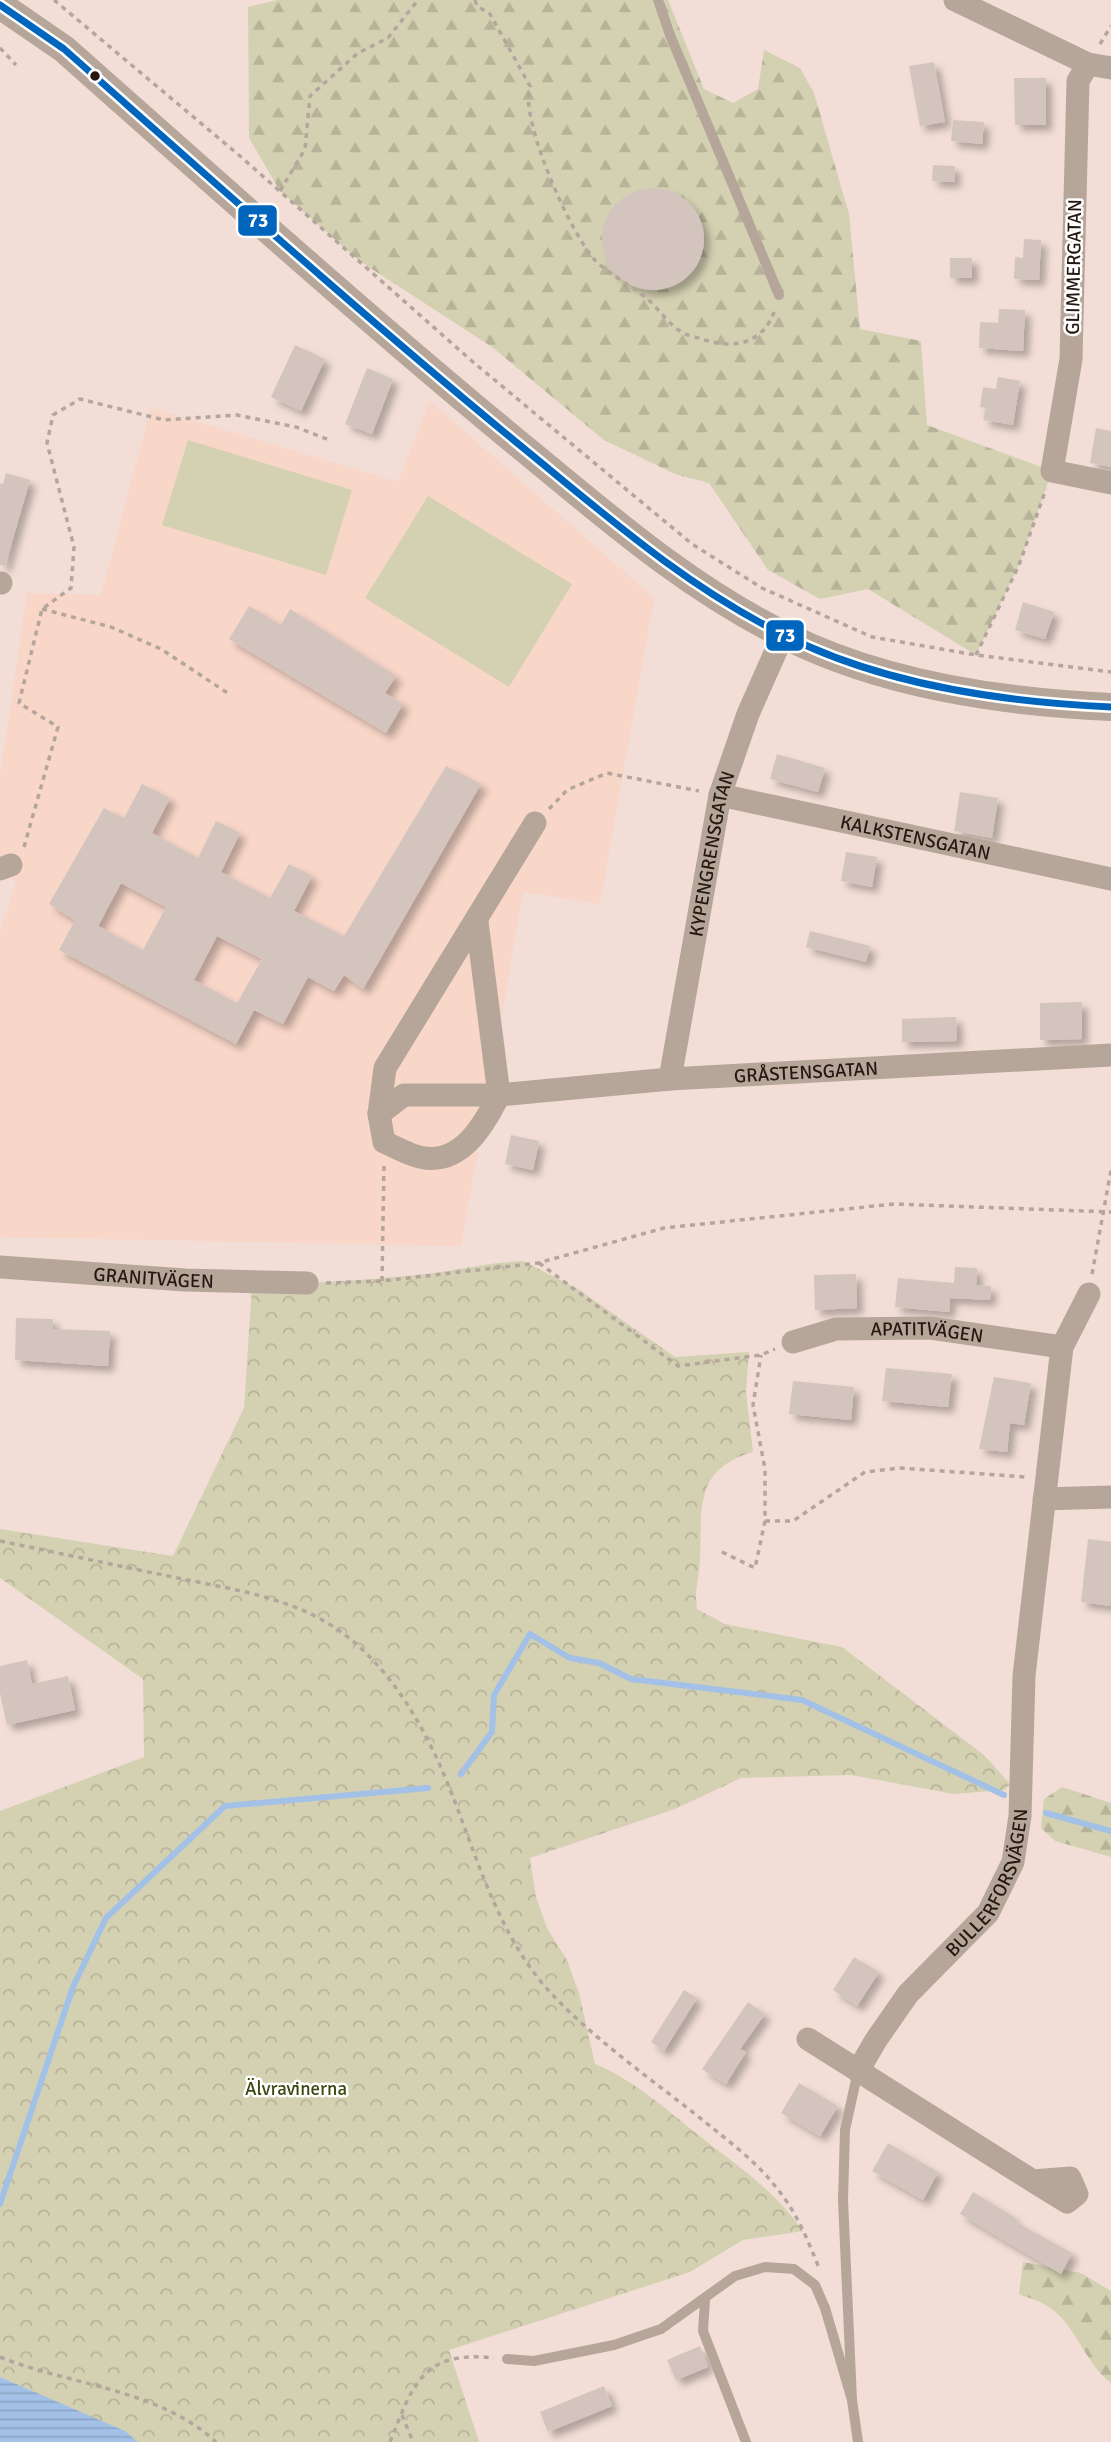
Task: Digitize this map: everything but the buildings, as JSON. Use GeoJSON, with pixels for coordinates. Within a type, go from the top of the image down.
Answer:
{"type":"FeatureCollection","features":[{"type":"Feature","properties":{"kind":"street"},"geometry":{"type":"LineString","coordinates":[[955,0],[1100,66]]}},
{"type":"Feature","properties":{"kind":"street"},"geometry":{"type":"LineString","coordinates":[[0,5],[64,49],[442,381],[669,567],[783,635],[835,657],[960,692],[1111,707]]}},
{"type":"Feature","properties":{"kind":"street","name":"GLIMMERGATAN"},"geometry":{"type":"LineString","coordinates":[[1052,471],[1071,359],[1077,81],[1100,66]]}},
{"type":"Feature","properties":{"kind":"street"},"geometry":{"type":"LineString","coordinates":[[1052,471],[1111,483]]}},
{"type":"Feature","properties":{"kind":"street","name":"KYPENGRENSGATAN"},"geometry":{"type":"LineString","coordinates":[[670,1079],[720,795],[747,713],[783,635]]}},
{"type":"Feature","properties":{"kind":"street","name":"KALKSTENSGATAN"},"geometry":{"type":"LineString","coordinates":[[720,795],[1111,879]]}},
{"type":"Feature","properties":{"kind":"street"},"geometry":{"type":"LineString","coordinates":[[477,922],[499,1095],[483,1126],[456,1152],[425,1158],[384,1142],[379,1114],[385,1068],[477,922],[535,823]]}},
{"type":"Feature","properties":{"kind":"street","name":"GRÅSTENSGATAN"},"geometry":{"type":"LineString","coordinates":[[379,1114],[404,1095],[499,1095],[670,1079],[1111,1055]]}},
{"type":"Feature","properties":{"kind":"street","name":"GRANITVÄGEN"},"geometry":{"type":"LineString","coordinates":[[0,1266],[185,1280],[307,1283]]}},
{"type":"Feature","properties":{"kind":"street","name":"BULLERFORSVÄGEN"},"geometry":{"type":"LineString","coordinates":[[858,2071],[908,1994],[988,1913],[1013,1862],[1020,1815],[1024,1676],[1062,1347],[1089,1294]]}},
{"type":"Feature","properties":{"kind":"street","name":"APATITVÄGEN"},"geometry":{"type":"LineString","coordinates":[[793,1342],[836,1329],[930,1328],[1062,1347]]}},
{"type":"Feature","properties":{"kind":"street"},"geometry":{"type":"LineString","coordinates":[[1045,1489],[1111,1497]]}},
{"type":"Feature","properties":{"kind":"street"},"geometry":{"type":"LineString","coordinates":[[808,2039],[1033,2181]]}},
{"type":"Feature","properties":{"kind":"lane"},"geometry":{"type":"LineString","coordinates":[[658,0],[670,35],[779,295]]}},
{"type":"Feature","properties":{"kind":"lane","name":"BULLERFORSVÄGEN"},"geometry":{"type":"LineString","coordinates":[[858,2071],[845,2130],[843,2200],[852,2400],[858,2442]]}},
{"type":"Feature","properties":{"kind":"lane"},"geometry":{"type":"LineString","coordinates":[[507,2359],[534,2361],[614,2346],[661,2329],[735,2276],[765,2267],[794,2269],[815,2285],[825,2308],[852,2400]]}},
{"type":"Feature","properties":{"kind":"lane"},"geometry":{"type":"LineString","coordinates":[[705,2300],[703,2331],[746,2442]]}},
{"type":"Feature","properties":{"kind":"path"},"geometry":{"type":"LineString","coordinates":[[54,0],[124,55],[473,362],[692,544],[762,588],[872,637],[976,655],[1111,672]]}},
{"type":"Feature","properties":{"kind":"path"},"geometry":{"type":"LineString","coordinates":[[280,191],[305,149],[310,96],[358,53],[388,38],[418,0]]}},
{"type":"Feature","properties":{"kind":"path"},"geometry":{"type":"LineString","coordinates":[[475,0],[477,6],[490,14],[530,86],[526,97],[558,198],[594,259],[647,299],[680,332],[720,344],[749,343],[771,324],[779,295]]}},
{"type":"Feature","properties":{"kind":"path"},"geometry":{"type":"LineString","coordinates":[[0,48],[16,65]]}},
{"type":"Feature","properties":{"kind":"path"},"geometry":{"type":"LineString","coordinates":[[5,867],[25,846],[58,727],[19,703],[42,609],[71,588],[74,547],[47,443],[53,415],[80,399],[164,420],[237,415],[296,427],[329,440]]}},
{"type":"Feature","properties":{"kind":"path"},"geometry":{"type":"LineString","coordinates":[[976,655],[1019,565],[1052,471]]}},
{"type":"Feature","properties":{"kind":"path"},"geometry":{"type":"LineString","coordinates":[[42,609],[111,627],[162,649],[229,694]]}},
{"type":"Feature","properties":{"kind":"path"},"geometry":{"type":"LineString","coordinates":[[535,823],[567,790],[607,773],[720,795]]}},
{"type":"Feature","properties":{"kind":"path"},"geometry":{"type":"LineString","coordinates":[[382,1281],[384,1142]]}},
{"type":"Feature","properties":{"kind":"path"},"geometry":{"type":"LineString","coordinates":[[1089,1294],[1111,1170]]}},
{"type":"Feature","properties":{"kind":"path"},"geometry":{"type":"LineString","coordinates":[[307,1283],[382,1281],[538,1263],[664,1228],[894,1204],[1111,1212]]}},
{"type":"Feature","properties":{"kind":"path"},"geometry":{"type":"LineString","coordinates":[[538,1263],[678,1366],[761,1355],[793,1342]]}},
{"type":"Feature","properties":{"kind":"path"},"geometry":{"type":"LineString","coordinates":[[722,1552],[755,1568],[765,1521],[765,1469],[753,1405],[761,1355]]}},
{"type":"Feature","properties":{"kind":"path"},"geometry":{"type":"LineString","coordinates":[[765,1521],[793,1521],[865,1472],[900,1468],[1045,1489]]}},
{"type":"Feature","properties":{"kind":"path"},"geometry":{"type":"LineString","coordinates":[[0,1542],[265,1597],[324,1621],[361,1650],[395,1686],[417,1719],[442,1771],[497,1907],[519,1951],[549,1990],[595,2033],[739,2150],[774,2184],[800,2222],[819,2268],[825,2308]]}},
{"type":"Feature","properties":{"kind":"path"},"geometry":{"type":"LineString","coordinates":[[390,2442],[401,2414],[424,2373],[445,2360],[465,2354],[507,2359]]}},
{"type":"Feature","properties":{"kind":"path"},"geometry":{"type":"LineString","coordinates":[[0,2357],[125,2395],[169,2412],[216,2442]]}},
{"type":"Feature","properties":{"kind":"path"},"geometry":{"type":"LineString","coordinates":[[401,2414],[413,2442]]}},
{"type":"Feature","properties":{"kind":"shaded area"},"geometry":{"type":"Polygon","coordinates":[[[430,401],[654,598],[600,904],[523,892],[461,1246],[0,1237],[0,931],[16,883],[0,863],[0,778],[27,593],[101,595],[151,408],[398,482],[430,401]]]}},
{"type":"Feature","properties":{"kind":"green space"},"geometry":{"type":"Polygon","coordinates":[[[278,0],[668,0],[704,89],[733,103],[758,89],[764,50],[800,68],[814,93],[849,214],[860,329],[921,341],[927,425],[1052,471],[1019,565],[976,655],[868,589],[820,599],[768,570],[709,483],[675,474],[604,440],[492,347],[358,260],[280,191],[249,138],[248,7],[278,0]]]}},
{"type":"Feature","properties":{"kind":"green space"},"geometry":{"type":"Polygon","coordinates":[[[188,440],[352,490],[326,575],[162,525],[188,440]]]}},
{"type":"Feature","properties":{"kind":"green space"},"geometry":{"type":"Polygon","coordinates":[[[428,496],[572,584],[509,687],[365,598],[428,496]]]}},
{"type":"Feature","properties":{"kind":"green space","name":"Älvravinerna"},"geometry":{"type":"Polygon","coordinates":[[[523,1261],[578,1289],[675,1357],[749,1352],[746,1392],[753,1452],[734,1459],[720,1469],[710,1481],[705,1494],[697,1609],[725,1624],[842,1647],[984,1755],[1010,1784],[1005,1790],[954,1794],[851,1775],[741,1778],[675,1809],[530,1858],[536,1897],[547,1928],[567,1960],[579,1993],[595,2064],[646,2093],[737,2165],[779,2202],[803,2231],[743,2240],[690,2272],[449,2350],[479,2442],[57,2442],[0,2425],[0,1811],[144,1757],[143,1679],[0,1578],[0,1529],[173,1556],[244,1408],[252,1284],[383,1278],[523,1261]]]}},
{"type":"Feature","properties":{"kind":"green space"},"geometry":{"type":"Polygon","coordinates":[[[1062,1787],[1111,1803],[1111,1857],[1055,1841],[1041,1828],[1044,1799],[1062,1787]]]}},
{"type":"Feature","properties":{"kind":"green space"},"geometry":{"type":"Polygon","coordinates":[[[1023,2262],[1081,2273],[1111,2291],[1111,2383],[1094,2366],[1059,2315],[1046,2305],[1019,2294],[1023,2262]]]}},
{"type":"Feature","properties":{"kind":"water"},"geometry":{"type":"Polygon","coordinates":[[[0,2377],[125,2431],[138,2442],[0,2442],[0,2377]]]}},
{"type":"Feature","properties":{"kind":"waterway"},"geometry":{"type":"LineString","coordinates":[[461,1774],[492,1732],[494,1695],[530,1634],[570,1658],[599,1663],[631,1679],[802,1700],[1004,1795]]}},
{"type":"Feature","properties":{"kind":"waterway"},"geometry":{"type":"LineString","coordinates":[[0,2204],[73,1987],[106,1918],[225,1806],[428,1788]]}},
{"type":"Feature","properties":{"kind":"waterway"},"geometry":{"type":"LineString","coordinates":[[1046,1813],[1111,1831]]}},
{"type":"Feature","properties":{"kind":"transit line","name":"73"},"geometry":{"type":"LineString","coordinates":[[0,5],[64,49],[345,297],[516,442],[644,546],[712,594],[784,635],[861,667],[943,688],[985,695],[1111,707]]}}]}
